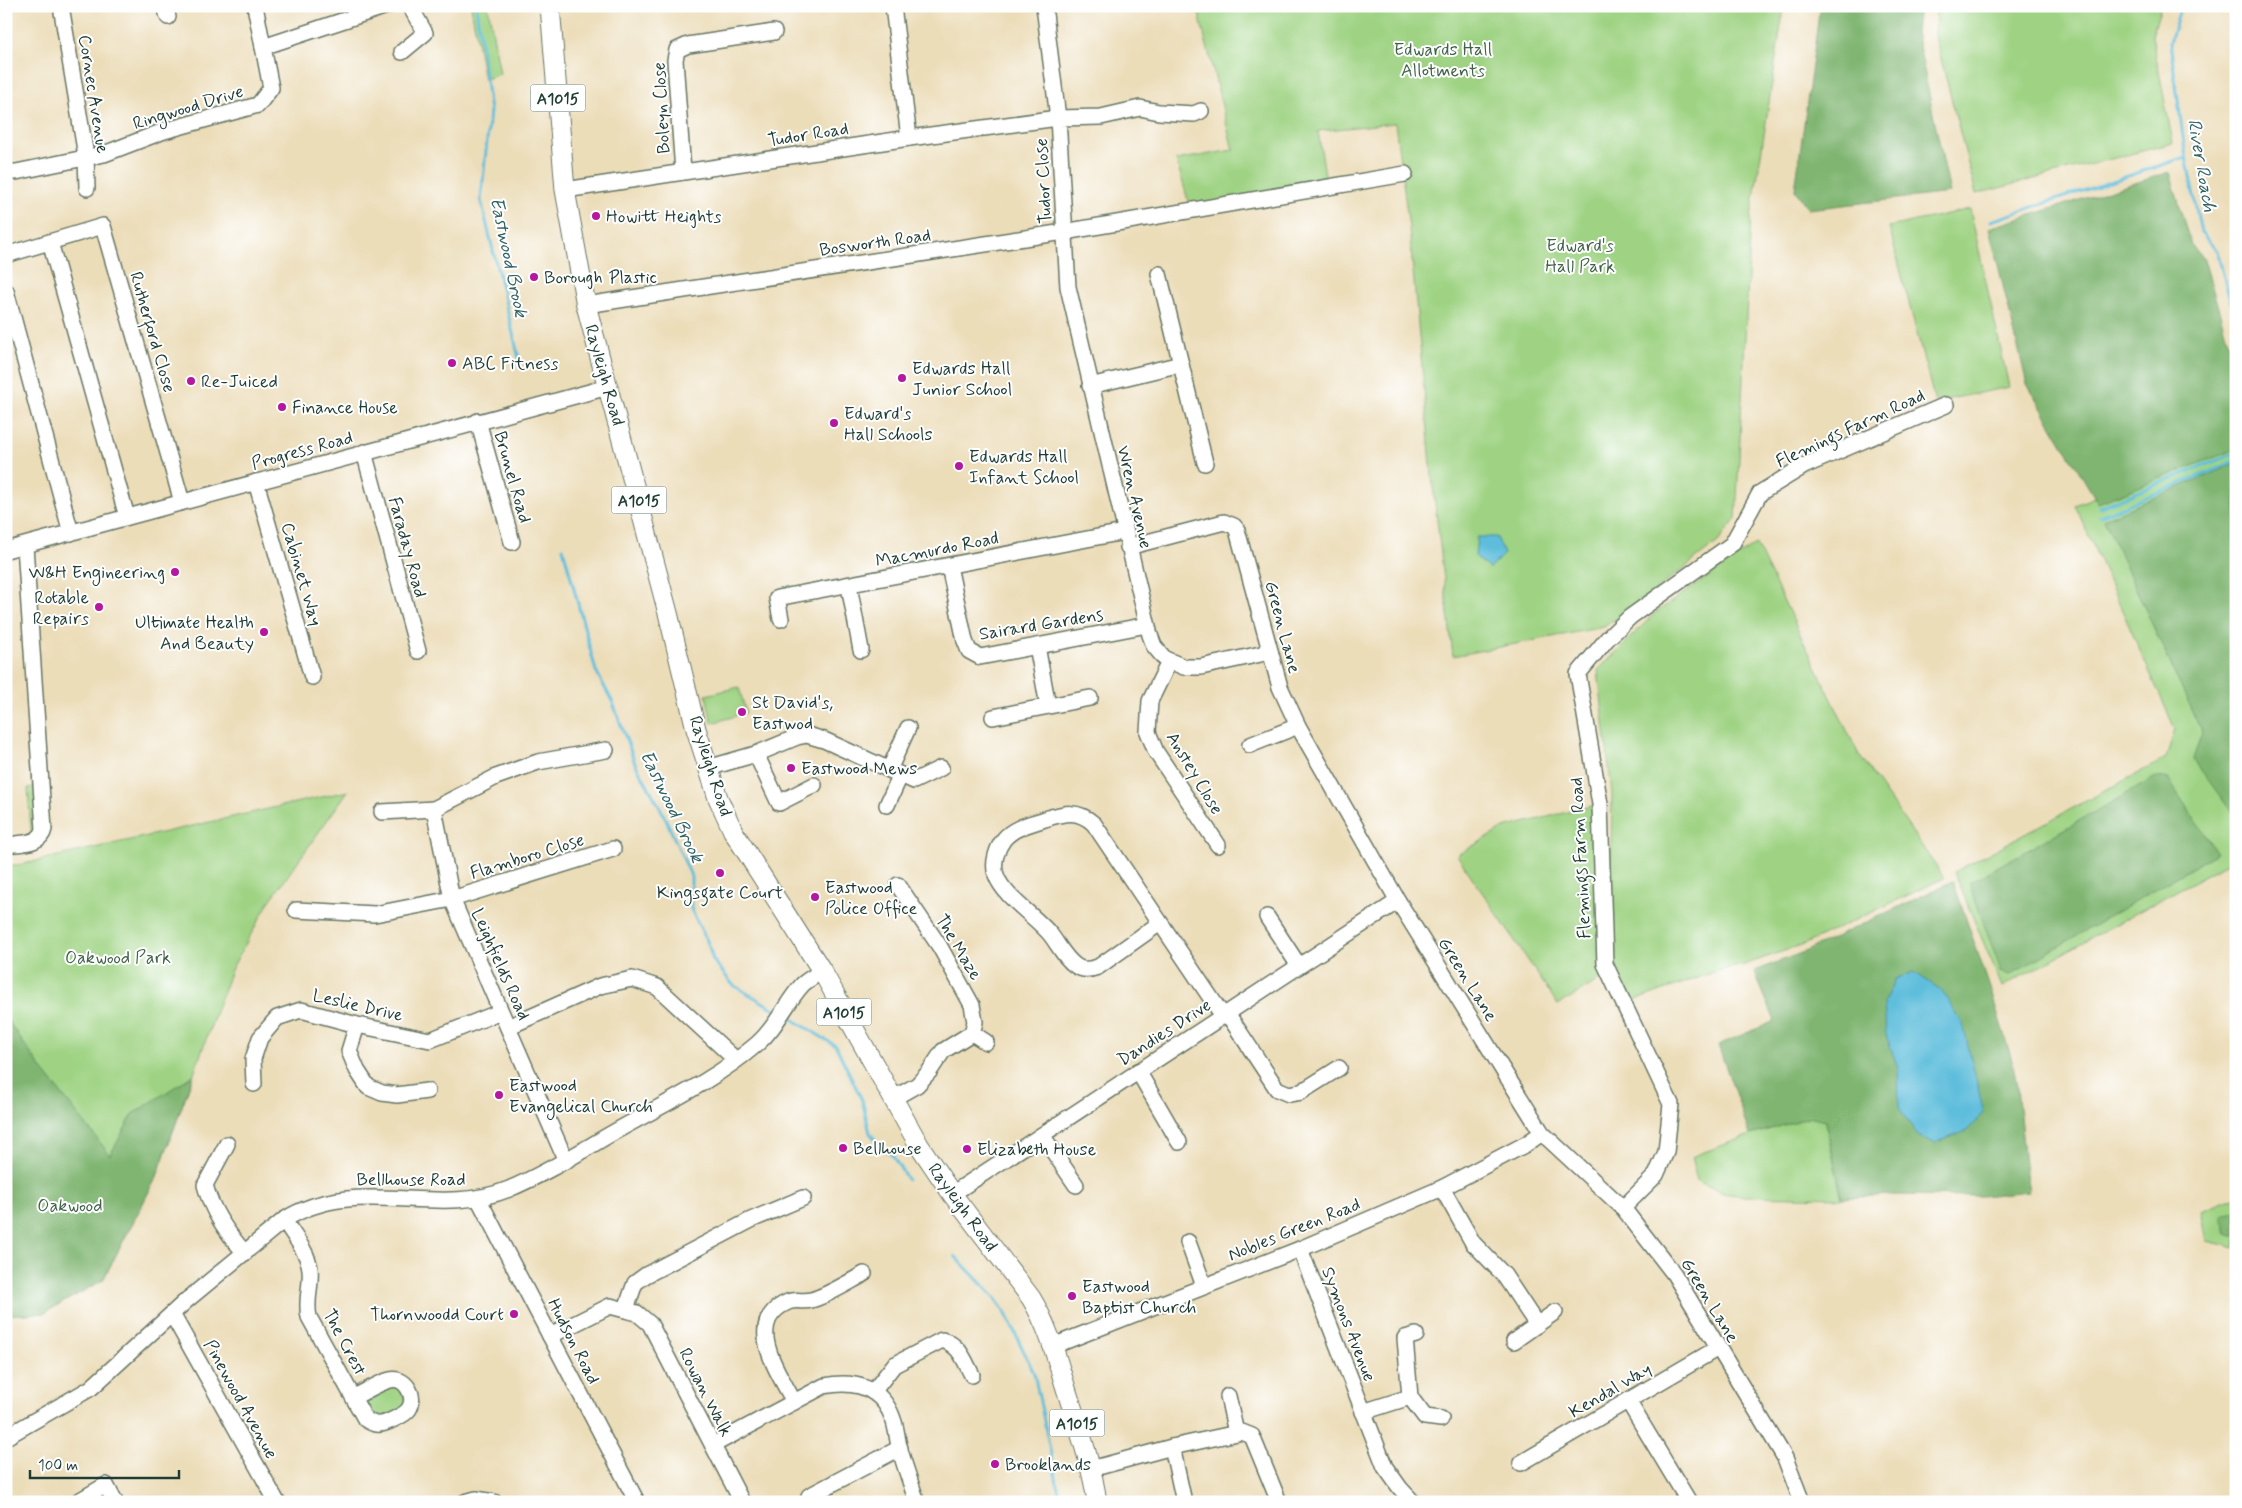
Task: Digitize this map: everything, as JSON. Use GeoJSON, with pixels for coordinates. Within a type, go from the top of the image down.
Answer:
{"type":"FeatureCollection","features":[{"type":"Feature","properties":{"kind":"main road","name":"Rayleigh Road"},"geometry":{"type":"LineString","coordinates":[[550,6],[565,190],[586,305],[708,768],[718,798],[733,831],[822,972],[919,1145],[952,1194],[1032,1298],[1046,1326],[1053,1346],[1091,1469],[1097,1502]]}},
{"type":"Feature","properties":{"kind":"street","name":"Cornec Avenue"},"geometry":{"type":"LineString","coordinates":[[61,6],[86,156],[86,188]]}},
{"type":"Feature","properties":{"kind":"street","name":"Ringwood Drive"},"geometry":{"type":"LineString","coordinates":[[6,172],[16,172],[86,156],[104,154],[164,131],[258,105],[271,88],[255,6]]}},
{"type":"Feature","properties":{"kind":"street"},"geometry":{"type":"LineString","coordinates":[[263,47],[387,6]]}},
{"type":"Feature","properties":{"kind":"street"},"geometry":{"type":"LineString","coordinates":[[402,52],[425,33],[410,6]]}},
{"type":"Feature","properties":{"kind":"street"},"geometry":{"type":"LineString","coordinates":[[893,6],[909,138]]}},
{"type":"Feature","properties":{"kind":"street"},"geometry":{"type":"LineString","coordinates":[[1044,6],[1058,118]]}},
{"type":"Feature","properties":{"kind":"street","name":"Boleyn Close"},"geometry":{"type":"LineString","coordinates":[[683,172],[674,60],[677,50],[688,45],[774,32]]}},
{"type":"Feature","properties":{"kind":"street","name":"Tudor Close"},"geometry":{"type":"LineString","coordinates":[[1064,232],[1058,118],[1101,117],[1136,109],[1194,114],[1201,111]]}},
{"type":"Feature","properties":{"kind":"street","name":"Tudor Road"},"geometry":{"type":"LineString","coordinates":[[565,190],[909,138],[1058,118]]}},
{"type":"Feature","properties":{"kind":"street","name":"Bosworth Road"},"geometry":{"type":"LineString","coordinates":[[586,305],[1064,232],[1405,174]]}},
{"type":"Feature","properties":{"kind":"street","name":"Rutherford Close"},"geometry":{"type":"LineString","coordinates":[[6,255],[103,226],[182,502]]}},
{"type":"Feature","properties":{"kind":"street","name":"Wren Avenue"},"geometry":{"type":"LineString","coordinates":[[1064,232],[1068,287],[1146,625],[1154,646],[1169,662]]}},
{"type":"Feature","properties":{"kind":"street"},"geometry":{"type":"LineString","coordinates":[[50,242],[126,517]]}},
{"type":"Feature","properties":{"kind":"street"},"geometry":{"type":"LineString","coordinates":[[1160,274],[1205,463]]}},
{"type":"Feature","properties":{"kind":"street"},"geometry":{"type":"LineString","coordinates":[[6,291],[71,533]]}},
{"type":"Feature","properties":{"kind":"street"},"geometry":{"type":"LineString","coordinates":[[1090,386],[1181,364]]}},
{"type":"Feature","properties":{"kind":"street","name":"Progress Road"},"geometry":{"type":"LineString","coordinates":[[6,550],[608,387]]}},
{"type":"Feature","properties":{"kind":"street","name":"Flemings Farm Road"},"geometry":{"type":"LineString","coordinates":[[1623,1208],[1656,1175],[1666,1152],[1671,1104],[1605,964],[1600,804],[1578,674],[1607,639],[1630,617],[1732,544],[1760,493],[1804,466],[1946,405]]}},
{"type":"Feature","properties":{"kind":"street","name":"Brunel Road"},"geometry":{"type":"LineString","coordinates":[[478,421],[512,542]]}},
{"type":"Feature","properties":{"kind":"street","name":"Faraday Road"},"geometry":{"type":"LineString","coordinates":[[364,452],[418,650]]}},
{"type":"Feature","properties":{"kind":"street","name":"Cabinet Way"},"geometry":{"type":"LineString","coordinates":[[256,482],[312,677]]}},
{"type":"Feature","properties":{"kind":"street","name":"Green Lane"},"geometry":{"type":"LineString","coordinates":[[1128,547],[1218,523],[1224,522],[1234,526],[1239,535],[1280,687],[1298,726],[1398,901],[1542,1133],[1623,1208],[1674,1274],[1784,1458],[1802,1502]]}},
{"type":"Feature","properties":{"kind":"street","name":"Macmurdo Road"},"geometry":{"type":"LineString","coordinates":[[781,619],[777,598],[849,586],[1124,532]]}},
{"type":"Feature","properties":{"kind":"street"},"geometry":{"type":"LineString","coordinates":[[6,846],[37,840],[43,834],[42,785],[25,546]]}},
{"type":"Feature","properties":{"kind":"street","name":"Sairard Gardens"},"geometry":{"type":"LineString","coordinates":[[949,566],[964,641],[973,654],[984,657],[1146,625]]}},
{"type":"Feature","properties":{"kind":"street"},"geometry":{"type":"LineString","coordinates":[[849,586],[861,650]]}},
{"type":"Feature","properties":{"kind":"street"},"geometry":{"type":"LineString","coordinates":[[1037,646],[1048,706]]}},
{"type":"Feature","properties":{"kind":"street"},"geometry":{"type":"LineString","coordinates":[[1169,662],[1184,667],[1201,668],[1270,652]]}},
{"type":"Feature","properties":{"kind":"street","name":"Anstey Close"},"geometry":{"type":"LineString","coordinates":[[1169,662],[1150,701],[1148,732],[1156,752],[1218,845]]}},
{"type":"Feature","properties":{"kind":"street"},"geometry":{"type":"LineString","coordinates":[[993,716],[1090,698]]}},
{"type":"Feature","properties":{"kind":"street"},"geometry":{"type":"LineString","coordinates":[[1250,745],[1298,726]]}},
{"type":"Feature","properties":{"kind":"street"},"geometry":{"type":"LineString","coordinates":[[887,805],[908,728]]}},
{"type":"Feature","properties":{"kind":"street"},"geometry":{"type":"LineString","coordinates":[[708,768],[756,754],[797,737],[807,735],[824,740],[916,781],[941,768]]}},
{"type":"Feature","properties":{"kind":"street"},"geometry":{"type":"LineString","coordinates":[[382,812],[434,809],[496,777],[538,762],[606,750]]}},
{"type":"Feature","properties":{"kind":"street"},"geometry":{"type":"LineString","coordinates":[[756,754],[779,802],[814,785]]}},
{"type":"Feature","properties":{"kind":"street"},"geometry":{"type":"LineString","coordinates":[[434,809],[452,899]]}},
{"type":"Feature","properties":{"kind":"street"},"geometry":{"type":"LineString","coordinates":[[1160,923],[1098,967],[1087,970],[1080,968],[1068,959],[1049,933],[999,881],[995,865],[999,847],[1004,839],[1020,828],[1065,813],[1080,814],[1094,824],[1160,923],[1277,1089],[1289,1094],[1301,1092],[1339,1068]]}},
{"type":"Feature","properties":{"kind":"street","name":"Flamboro Close"},"geometry":{"type":"LineString","coordinates":[[452,899],[612,849]]}},
{"type":"Feature","properties":{"kind":"street","name":"The Maze"},"geometry":{"type":"LineString","coordinates":[[898,885],[940,947],[972,1005],[975,1022],[972,1033]]}},
{"type":"Feature","properties":{"kind":"street","name":"Leighfields Road"},"geometry":{"type":"LineString","coordinates":[[296,910],[375,914],[452,899],[566,1161]]}},
{"type":"Feature","properties":{"kind":"street","name":"Dandies Drive"},"geometry":{"type":"LineString","coordinates":[[952,1194],[1398,901]]}},
{"type":"Feature","properties":{"kind":"street"},"geometry":{"type":"LineString","coordinates":[[1267,917],[1299,966]]}},
{"type":"Feature","properties":{"kind":"street","name":"Bellhouse Road"},"geometry":{"type":"LineString","coordinates":[[6,1437],[91,1388],[172,1314],[284,1220],[298,1211],[314,1205],[347,1198],[465,1199],[478,1198],[508,1189],[566,1161],[699,1085],[736,1060],[758,1044],[805,983],[822,972]]}},
{"type":"Feature","properties":{"kind":"street"},"geometry":{"type":"LineString","coordinates":[[508,1027],[600,986],[632,979],[657,986],[736,1060]]}},
{"type":"Feature","properties":{"kind":"street","name":"Leslie Drive"},"geometry":{"type":"LineString","coordinates":[[254,1084],[253,1059],[260,1038],[277,1018],[301,1010],[357,1025],[430,1040],[500,1012]]}},
{"type":"Feature","properties":{"kind":"street"},"geometry":{"type":"LineString","coordinates":[[357,1025],[350,1051],[357,1070],[368,1087],[382,1094],[397,1095],[428,1091]]}},
{"type":"Feature","properties":{"kind":"street"},"geometry":{"type":"LineString","coordinates":[[892,1099],[917,1085],[929,1072],[943,1051],[972,1033],[986,1042]]}},
{"type":"Feature","properties":{"kind":"street"},"geometry":{"type":"LineString","coordinates":[[1138,1071],[1180,1142]]}},
{"type":"Feature","properties":{"kind":"street","name":"Nobles Green Road"},"geometry":{"type":"LineString","coordinates":[[1053,1346],[1300,1249],[1442,1188],[1526,1144],[1542,1133]]}},
{"type":"Feature","properties":{"kind":"street"},"geometry":{"type":"LineString","coordinates":[[1042,1134],[1076,1185]]}},
{"type":"Feature","properties":{"kind":"street"},"geometry":{"type":"LineString","coordinates":[[228,1144],[205,1185],[208,1196],[223,1227],[245,1253]]}},
{"type":"Feature","properties":{"kind":"street"},"geometry":{"type":"LineString","coordinates":[[1442,1188],[1473,1243],[1504,1275],[1537,1325]]}},
{"type":"Feature","properties":{"kind":"street","name":"Hudson Road"},"geometry":{"type":"LineString","coordinates":[[478,1198],[638,1502]]}},
{"type":"Feature","properties":{"kind":"street"},"geometry":{"type":"LineString","coordinates":[[550,1336],[610,1306],[626,1309],[635,1283],[646,1275],[750,1220],[803,1198]]}},
{"type":"Feature","properties":{"kind":"street","name":"The Crest"},"geometry":{"type":"LineString","coordinates":[[284,1220],[307,1259],[310,1270],[306,1305],[308,1316],[354,1397]]}},
{"type":"Feature","properties":{"kind":"street"},"geometry":{"type":"LineString","coordinates":[[1188,1242],[1204,1286]]}},
{"type":"Feature","properties":{"kind":"street","name":"Symons Avenue"},"geometry":{"type":"LineString","coordinates":[[1300,1249],[1385,1467],[1413,1502]]}},
{"type":"Feature","properties":{"kind":"street"},"geometry":{"type":"LineString","coordinates":[[794,1402],[767,1350],[766,1328],[772,1312],[789,1301],[812,1300],[864,1274]]}},
{"type":"Feature","properties":{"kind":"street","name":"Rowan Walk"},"geometry":{"type":"LineString","coordinates":[[626,1309],[637,1313],[650,1324],[742,1502]]}},
{"type":"Feature","properties":{"kind":"street"},"geometry":{"type":"LineString","coordinates":[[1514,1340],[1555,1312]]}},
{"type":"Feature","properties":{"kind":"street","name":"Pinewood Avenue"},"geometry":{"type":"LineString","coordinates":[[172,1314],[276,1502]]}},
{"type":"Feature","properties":{"kind":"street"},"geometry":{"type":"LineString","coordinates":[[1416,1334],[1405,1338],[1410,1397],[1425,1417],[1441,1418]]}},
{"type":"Feature","properties":{"kind":"street"},"geometry":{"type":"LineString","coordinates":[[874,1392],[894,1365],[942,1340],[958,1348],[972,1375]]}},
{"type":"Feature","properties":{"kind":"street","name":"Kendal Way"},"geometry":{"type":"LineString","coordinates":[[1521,1463],[1718,1348]]}},
{"type":"Feature","properties":{"kind":"street"},"geometry":{"type":"LineString","coordinates":[[713,1445],[824,1386],[841,1383],[859,1386],[874,1392],[886,1402],[894,1420],[900,1448],[917,1502]]}},
{"type":"Feature","properties":{"kind":"street"},"geometry":{"type":"LineString","coordinates":[[1228,1396],[1236,1433]]}},
{"type":"Feature","properties":{"kind":"street","name":"Symons Avenue"},"geometry":{"type":"LineString","coordinates":[[1363,1412],[1410,1397]]}},
{"type":"Feature","properties":{"kind":"street"},"geometry":{"type":"LineString","coordinates":[[1628,1401],[1689,1502]]}},
{"type":"Feature","properties":{"kind":"street"},"geometry":{"type":"LineString","coordinates":[[1091,1469],[1242,1432],[1252,1436],[1279,1502]]}},
{"type":"Feature","properties":{"kind":"street"},"geometry":{"type":"LineString","coordinates":[[819,1496],[900,1448]]}},
{"type":"Feature","properties":{"kind":"street"},"geometry":{"type":"LineString","coordinates":[[1172,1448],[1184,1502]]}},
{"type":"Feature","properties":{"kind":"street"},"geometry":{"type":"LineString","coordinates":[[77,1502],[106,1485],[116,1502]]}},
{"type":"Feature","properties":{"kind":"street"},"geometry":{"type":"LineString","coordinates":[[465,1502],[476,1499],[494,1502]]}},
{"type":"Feature","properties":{"kind":"green space"},"geometry":{"type":"Polygon","coordinates":[[[471,6],[488,6],[500,74],[484,80],[471,6]]]}},
{"type":"Feature","properties":{"kind":"green space","name":"Edward's Hall Park"},"geometry":{"type":"Polygon","coordinates":[[[1197,6],[1784,6],[1751,218],[1736,519],[1718,542],[1604,627],[1453,656],[1433,486],[1409,228],[1395,123],[1318,131],[1327,187],[1191,210],[1176,160],[1233,150],[1197,6]]]}},
{"type":"Feature","properties":{"kind":"green space"},"geometry":{"type":"Polygon","coordinates":[[[1820,6],[1919,6],[1916,32],[1950,193],[1808,209],[1795,190],[1820,6]]]}},
{"type":"Feature","properties":{"kind":"green space"},"geometry":{"type":"Polygon","coordinates":[[[1936,6],[2161,6],[2152,36],[2173,143],[1976,194],[1935,36],[1936,6]]]}},
{"type":"Feature","properties":{"kind":"green space"},"geometry":{"type":"Polygon","coordinates":[[[2170,172],[2191,246],[2203,256],[2236,369],[2236,449],[2098,503],[2027,384],[1989,228],[2170,172]]]}},
{"type":"Feature","properties":{"kind":"green space"},"geometry":{"type":"Polygon","coordinates":[[[1970,209],[2009,387],[1935,402],[1889,227],[1970,209]]]}},
{"type":"Feature","properties":{"kind":"green space"},"geometry":{"type":"Polygon","coordinates":[[[2236,439],[2236,858],[2002,987],[1954,872],[2166,758],[2175,729],[2075,505],[2236,439]]]}},
{"type":"Feature","properties":{"kind":"green space"},"geometry":{"type":"Polygon","coordinates":[[[2236,463],[2236,818],[2193,759],[2202,733],[2104,519],[2236,463]]]}},
{"type":"Feature","properties":{"kind":"green space"},"geometry":{"type":"Polygon","coordinates":[[[1756,544],[1859,755],[1944,878],[1807,943],[1744,965],[1720,970],[1628,1003],[1609,963],[1612,794],[1598,670],[1655,613],[1756,544]]]}},
{"type":"Feature","properties":{"kind":"green space"},"geometry":{"type":"Polygon","coordinates":[[[739,687],[746,713],[712,723],[706,695],[739,687]]]}},
{"type":"Feature","properties":{"kind":"green space"},"geometry":{"type":"Polygon","coordinates":[[[2156,777],[2168,779],[2217,853],[2010,975],[2001,971],[1969,883],[2156,777]]]}},
{"type":"Feature","properties":{"kind":"green space"},"geometry":{"type":"Polygon","coordinates":[[[34,787],[39,831],[31,832],[28,788],[34,787]]]}},
{"type":"Feature","properties":{"kind":"green space","name":"Oakwood Park"},"geometry":{"type":"Polygon","coordinates":[[[348,791],[269,902],[231,970],[157,1176],[103,1280],[44,1313],[6,1315],[6,866],[23,864],[348,791]]]}},
{"type":"Feature","properties":{"kind":"green space"},"geometry":{"type":"Polygon","coordinates":[[[1595,805],[1601,979],[1558,1005],[1457,855],[1504,828],[1595,805]]]}},
{"type":"Feature","properties":{"kind":"green space"},"geometry":{"type":"Polygon","coordinates":[[[1953,881],[1990,988],[2013,1064],[2029,1191],[1981,1196],[1892,1195],[1842,1198],[1825,1120],[1811,1117],[1750,1135],[1718,1045],[1775,1021],[1754,971],[1804,952],[1953,881]]]}},
{"type":"Feature","properties":{"kind":"green space","name":"Oakwood"},"geometry":{"type":"Polygon","coordinates":[[[6,1018],[41,1068],[110,1155],[133,1114],[193,1075],[157,1176],[103,1280],[44,1313],[6,1315],[6,1018]]]}},
{"type":"Feature","properties":{"kind":"green space"},"geometry":{"type":"Polygon","coordinates":[[[1811,1117],[1825,1120],[1842,1198],[1743,1196],[1723,1193],[1697,1181],[1691,1157],[1750,1135],[1811,1117]]]}},
{"type":"Feature","properties":{"kind":"green space"},"geometry":{"type":"Polygon","coordinates":[[[2236,1197],[2236,1248],[2207,1241],[2201,1211],[2236,1197]]]}},
{"type":"Feature","properties":{"kind":"green space"},"geometry":{"type":"Polygon","coordinates":[[[2236,1211],[2236,1237],[2226,1234],[2222,1216],[2236,1211]]]}},
{"type":"Feature","properties":{"kind":"green space"},"geometry":{"type":"Polygon","coordinates":[[[390,1385],[400,1388],[406,1400],[403,1408],[377,1420],[368,1416],[364,1405],[369,1395],[390,1385]]]}},
{"type":"Feature","properties":{"kind":"water"},"geometry":{"type":"Polygon","coordinates":[[[1477,537],[1497,537],[1504,554],[1489,569],[1475,556],[1477,537]]]}},
{"type":"Feature","properties":{"kind":"water"},"geometry":{"type":"Polygon","coordinates":[[[1914,972],[1941,990],[1963,1024],[1984,1113],[1967,1131],[1935,1143],[1918,1136],[1899,1108],[1898,1068],[1886,1035],[1884,1002],[1895,979],[1914,972]]]}},
{"type":"Feature","properties":{"kind":"waterway","name":"Eastwood Brook"},"geometry":{"type":"LineString","coordinates":[[476,6],[490,111],[481,200],[520,363]]}},
{"type":"Feature","properties":{"kind":"waterway","name":"River Roach"},"geometry":{"type":"LineString","coordinates":[[2181,6],[2170,42],[2185,151],[2201,233],[2217,251],[2236,322]]}},
{"type":"Feature","properties":{"kind":"waterway"},"geometry":{"type":"LineString","coordinates":[[1991,221],[2186,157]]}},
{"type":"Feature","properties":{"kind":"waterway"},"geometry":{"type":"LineString","coordinates":[[2100,507],[2236,453]]}},
{"type":"Feature","properties":{"kind":"waterway"},"geometry":{"type":"LineString","coordinates":[[2100,516],[2236,461]]}},
{"type":"Feature","properties":{"kind":"waterway","name":"Eastwood Brook"},"geometry":{"type":"LineString","coordinates":[[563,548],[596,671],[613,703],[635,763],[663,813],[691,876],[691,909],[708,943],[713,960],[733,985],[778,1011]]}},
{"type":"Feature","properties":{"kind":"waterway","name":"Eastwood Brook"},"geometry":{"type":"LineString","coordinates":[[786,1015],[836,1046],[862,1100],[870,1133],[881,1147],[892,1155],[907,1179]]}},
{"type":"Feature","properties":{"kind":"waterway","name":"Eastwood Brook"},"geometry":{"type":"LineString","coordinates":[[955,1256],[995,1298],[1006,1314],[1034,1373],[1061,1502]]}},
{"type":"Feature","properties":{"kind":"place","name":"Howitt Heights"},"geometry":{"type":"Point","coordinates":[596,216]}},
{"type":"Feature","properties":{"kind":"place","name":"Borough Plastic"},"geometry":{"type":"Point","coordinates":[534,277]}},
{"type":"Feature","properties":{"kind":"place","name":"ABC Fitness"},"geometry":{"type":"Point","coordinates":[452,363]}},
{"type":"Feature","properties":{"kind":"place","name":"Edwards Hall Junior School"},"geometry":{"type":"Point","coordinates":[902,378]}},
{"type":"Feature","properties":{"kind":"place","name":"Re-Juiced"},"geometry":{"type":"Point","coordinates":[191,381]}},
{"type":"Feature","properties":{"kind":"place","name":"Finance House"},"geometry":{"type":"Point","coordinates":[282,407]}},
{"type":"Feature","properties":{"kind":"place","name":"Edward's Hall Schools"},"geometry":{"type":"Point","coordinates":[834,423]}},
{"type":"Feature","properties":{"kind":"place","name":"Edwards Hall Infant School"},"geometry":{"type":"Point","coordinates":[959,466]}},
{"type":"Feature","properties":{"kind":"place","name":"W&H Engineering"},"geometry":{"type":"Point","coordinates":[175,572]}},
{"type":"Feature","properties":{"kind":"place","name":"Rotable Repairs"},"geometry":{"type":"Point","coordinates":[99,607]}},
{"type":"Feature","properties":{"kind":"place","name":"Ultimate Health And Beauty"},"geometry":{"type":"Point","coordinates":[264,632]}},
{"type":"Feature","properties":{"kind":"place","name":"St David's, Eastwod"},"geometry":{"type":"Point","coordinates":[742,712]}},
{"type":"Feature","properties":{"kind":"place","name":"Eastwood Mews"},"geometry":{"type":"Point","coordinates":[791,768]}},
{"type":"Feature","properties":{"kind":"place","name":"Kingsgate Court"},"geometry":{"type":"Point","coordinates":[720,873]}},
{"type":"Feature","properties":{"kind":"place","name":"Eastwood Police Office"},"geometry":{"type":"Point","coordinates":[815,897]}},
{"type":"Feature","properties":{"kind":"place","name":"Eastwood Evangelical Church"},"geometry":{"type":"Point","coordinates":[499,1095]}},
{"type":"Feature","properties":{"kind":"place","name":"Bellhouse"},"geometry":{"type":"Point","coordinates":[843,1148]}},
{"type":"Feature","properties":{"kind":"place","name":"Elizabeth House"},"geometry":{"type":"Point","coordinates":[967,1149]}},
{"type":"Feature","properties":{"kind":"place","name":"Eastwood Baptist Church"},"geometry":{"type":"Point","coordinates":[1072,1296]}},
{"type":"Feature","properties":{"kind":"place","name":"Thornwoodd Court"},"geometry":{"type":"Point","coordinates":[514,1314]}},
{"type":"Feature","properties":{"kind":"place","name":"Brooklands"},"geometry":{"type":"Point","coordinates":[995,1464]}},
{"type":"Feature","properties":{"kind":"park label","name":"Edwards Hall Allotments"},"geometry":{"type":"Point","coordinates":[1443,59]}}]}
